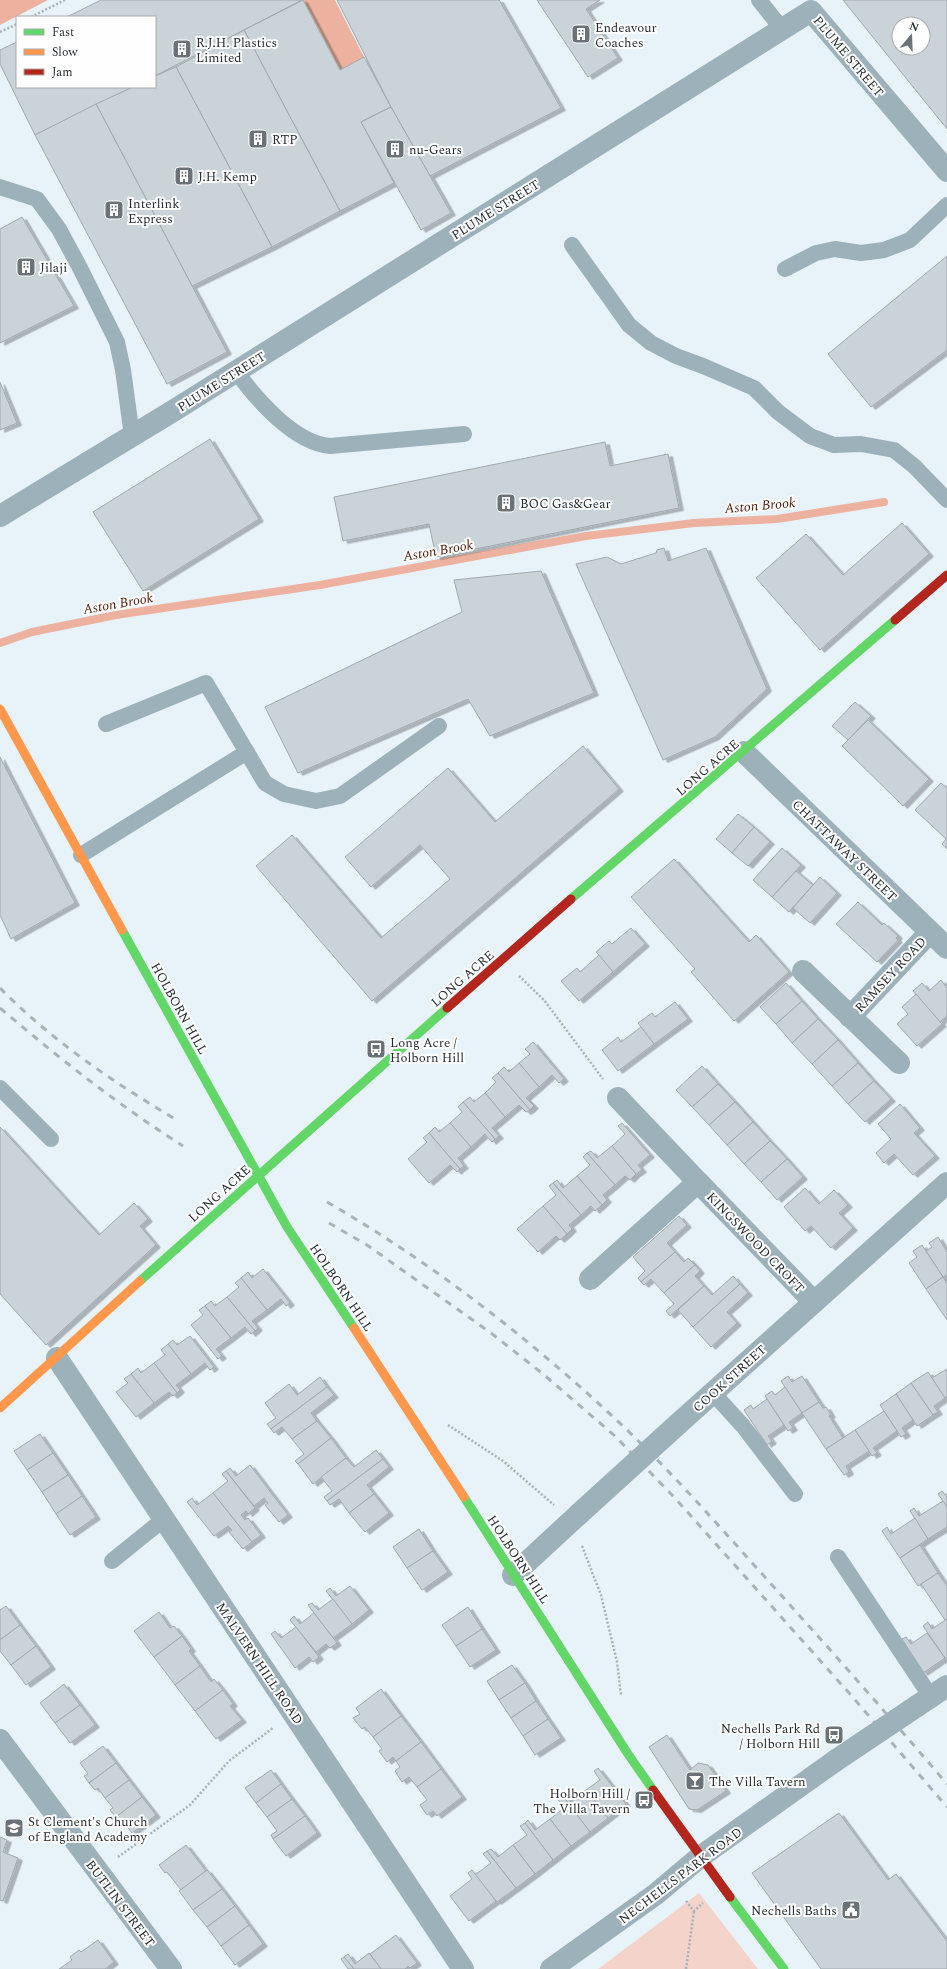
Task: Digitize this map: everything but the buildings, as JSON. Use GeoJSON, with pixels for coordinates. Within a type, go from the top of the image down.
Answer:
{"type":"FeatureCollection","features":[{"type":"Feature","properties":{"kind":"street","name":"PLUME STREET"},"geometry":{"type":"LineString","coordinates":[[0,516],[132,436],[811,11],[947,172]]}},
{"type":"Feature","properties":{"kind":"street","name":"LONG ACRE"},"geometry":{"type":"LineString","coordinates":[[0,1408],[57,1358],[257,1175],[502,960],[947,575]]}},
{"type":"Feature","properties":{"kind":"street","name":"HOLBORN HILL"},"geometry":{"type":"LineString","coordinates":[[0,709],[286,1227],[396,1391],[628,1754],[700,1857],[784,1969]]}},
{"type":"Feature","properties":{"kind":"street","name":"CHATTAWAY STREET"},"geometry":{"type":"LineString","coordinates":[[744,752],[947,948]]}},
{"type":"Feature","properties":{"kind":"street","name":"RAMSEY ROAD"},"geometry":{"type":"LineString","coordinates":[[850,1017],[930,932]]}},
{"type":"Feature","properties":{"kind":"street","name":"RAMSEY ROAD"},"geometry":{"type":"LineString","coordinates":[[803,971],[899,1063]]}},
{"type":"Feature","properties":{"kind":"street","name":"KINGSWOOD CROFT"},"geometry":{"type":"LineString","coordinates":[[618,1098],[814,1302]]}},
{"type":"Feature","properties":{"kind":"street","name":"KINGSWOOD CROFT"},"geometry":{"type":"LineString","coordinates":[[590,1279],[698,1182]]}},
{"type":"Feature","properties":{"kind":"street","name":"COOK STREET"},"geometry":{"type":"LineString","coordinates":[[513,1575],[678,1424],[946,1186]]}},
{"type":"Feature","properties":{"kind":"street","name":"MALVERN HILL ROAD"},"geometry":{"type":"LineString","coordinates":[[57,1358],[462,1969]]}},
{"type":"Feature","properties":{"kind":"street","name":"NECHELLS PARK ROAD"},"geometry":{"type":"LineString","coordinates":[[551,1969],[656,1894],[700,1857],[932,1696]]}},
{"type":"Feature","properties":{"kind":"street","name":"BUTLIN STREET"},"geometry":{"type":"LineString","coordinates":[[0,1740],[171,1969]]}},
{"type":"Feature","properties":{"kind":"lane"},"geometry":{"type":"LineString","coordinates":[[759,0],[782,29]]}},
{"type":"Feature","properties":{"kind":"lane"},"geometry":{"type":"LineString","coordinates":[[0,187],[37,199],[59,229],[117,342],[123,370],[132,436]]}},
{"type":"Feature","properties":{"kind":"lane"},"geometry":{"type":"LineString","coordinates":[[785,269],[816,253],[835,249],[861,253],[884,250],[910,240],[947,205]]}},
{"type":"Feature","properties":{"kind":"lane"},"geometry":{"type":"LineString","coordinates":[[572,244],[629,325],[651,343],[676,356],[754,388],[778,412],[810,436],[834,445],[861,444],[894,450],[914,466],[947,500]]}},
{"type":"Feature","properties":{"kind":"lane"},"geometry":{"type":"LineString","coordinates":[[236,371],[259,402],[304,439],[318,445],[330,446],[464,434]]}},
{"type":"Feature","properties":{"kind":"lane"},"geometry":{"type":"LineString","coordinates":[[106,724],[206,683],[265,783],[284,794],[316,801],[340,796],[439,726]]}},
{"type":"Feature","properties":{"kind":"lane"},"geometry":{"type":"LineString","coordinates":[[81,855],[247,752]]}},
{"type":"Feature","properties":{"kind":"lane"},"geometry":{"type":"LineString","coordinates":[[0,1088],[51,1139]]}},
{"type":"Feature","properties":{"kind":"lane"},"geometry":{"type":"LineString","coordinates":[[713,1393],[743,1426],[795,1494]]}},
{"type":"Feature","properties":{"kind":"lane"},"geometry":{"type":"LineString","coordinates":[[112,1561],[164,1519]]}},
{"type":"Feature","properties":{"kind":"lane"},"geometry":{"type":"LineString","coordinates":[[838,1557],[932,1696]]}},
{"type":"Feature","properties":{"kind":"path"},"geometry":{"type":"LineString","coordinates":[[33,16],[66,0]]}},
{"type":"Feature","properties":{"kind":"path"},"geometry":{"type":"LineString","coordinates":[[0,32],[16,24]]}},
{"type":"Feature","properties":{"kind":"path"},"geometry":{"type":"LineString","coordinates":[[502,960],[544,1000],[618,1098]]}},
{"type":"Feature","properties":{"kind":"path"},"geometry":{"type":"LineString","coordinates":[[98,1872],[190,1805],[228,1761],[293,1714]]}},
{"type":"Feature","properties":{"kind":"path"},"geometry":{"type":"LineString","coordinates":[[670,1882],[694,1911]]}},
{"type":"Feature","properties":{"kind":"path"},"geometry":{"type":"LineString","coordinates":[[686,1969],[694,1911],[722,1887]]}},
{"type":"Feature","properties":{"kind":"shaded area"},"geometry":{"type":"Polygon","coordinates":[[[0,0],[48,0],[16,16],[0,25],[0,0]]]}},
{"type":"Feature","properties":{"kind":"shaded area"},"geometry":{"type":"Polygon","coordinates":[[[303,0],[335,0],[364,57],[340,70],[303,0]]]}},
{"type":"Feature","properties":{"kind":"shaded area"},"geometry":{"type":"Polygon","coordinates":[[[699,1893],[758,1969],[598,1969],[699,1893]]]}},
{"type":"Feature","properties":{"kind":"waterway","name":"Aston Brook"},"geometry":{"type":"LineString","coordinates":[[0,643],[32,632],[116,615],[320,585],[586,536],[694,523],[777,519],[884,502]]}},
{"type":"Feature","properties":{"kind":"railway"},"geometry":{"type":"LineString","coordinates":[[0,988],[61,1043],[106,1075],[175,1119]]}},
{"type":"Feature","properties":{"kind":"railway"},"geometry":{"type":"LineString","coordinates":[[0,1008],[89,1080],[135,1114],[183,1146]]}},
{"type":"Feature","properties":{"kind":"railway"},"geometry":{"type":"LineString","coordinates":[[327,1202],[406,1251],[444,1278],[519,1335],[590,1395],[641,1444],[722,1530],[947,1784]]}},
{"type":"Feature","properties":{"kind":"railway"},"geometry":{"type":"LineString","coordinates":[[329,1223],[367,1245],[491,1333],[543,1374],[615,1436],[674,1497],[850,1694],[947,1807]]}},
{"type":"Feature","properties":{"kind":"traffic: fast"},"geometry":{"type":"LineString","coordinates":[[571,899],[895,620]]}},
{"type":"Feature","properties":{"kind":"traffic: fast"},"geometry":{"type":"LineString","coordinates":[[122,930],[287,1227],[354,1328]]}},
{"type":"Feature","properties":{"kind":"traffic: fast"},"geometry":{"type":"LineString","coordinates":[[140,1281],[447,1008]]}},
{"type":"Feature","properties":{"kind":"traffic: fast"},"geometry":{"type":"LineString","coordinates":[[464,1497],[628,1754],[653,1790]]}},
{"type":"Feature","properties":{"kind":"traffic: fast"},"geometry":{"type":"LineString","coordinates":[[730,1897],[784,1969]]}},
{"type":"Feature","properties":{"kind":"traffic: slow"},"geometry":{"type":"LineString","coordinates":[[0,709],[122,930]]}},
{"type":"Feature","properties":{"kind":"traffic: slow"},"geometry":{"type":"LineString","coordinates":[[0,1408],[140,1281]]}},
{"type":"Feature","properties":{"kind":"traffic: slow"},"geometry":{"type":"LineString","coordinates":[[354,1328],[464,1497]]}},
{"type":"Feature","properties":{"kind":"traffic: jam"},"geometry":{"type":"LineString","coordinates":[[895,620],[947,575]]}},
{"type":"Feature","properties":{"kind":"traffic: jam"},"geometry":{"type":"LineString","coordinates":[[447,1008],[571,899]]}},
{"type":"Feature","properties":{"kind":"traffic: jam"},"geometry":{"type":"LineString","coordinates":[[653,1790],[730,1897]]}},
{"type":"Feature","properties":{"kind":"place","name":"Endeavour Coaches"},"geometry":{"type":"Point","coordinates":[581,34]}},
{"type":"Feature","properties":{"kind":"place","name":"R.J.H. Plastics Limited"},"geometry":{"type":"Point","coordinates":[182,49]}},
{"type":"Feature","properties":{"kind":"place","name":"RTP"},"geometry":{"type":"Point","coordinates":[258,139]}},
{"type":"Feature","properties":{"kind":"place","name":"nu-Gears"},"geometry":{"type":"Point","coordinates":[395,149]}},
{"type":"Feature","properties":{"kind":"place","name":"J.H. Kemp"},"geometry":{"type":"Point","coordinates":[184,176]}},
{"type":"Feature","properties":{"kind":"place","name":"Interlink Express"},"geometry":{"type":"Point","coordinates":[114,210]}},
{"type":"Feature","properties":{"kind":"place","name":"Jilaji"},"geometry":{"type":"Point","coordinates":[26,267]}},
{"type":"Feature","properties":{"kind":"place","name":"BOC Gas&Gear"},"geometry":{"type":"Point","coordinates":[506,503]}},
{"type":"Feature","properties":{"kind":"place","name":"Long Acre / Holborn Hill"},"geometry":{"type":"Point","coordinates":[376,1049]}},
{"type":"Feature","properties":{"kind":"place","name":"Nechells Park Rd / Holborn Hill"},"geometry":{"type":"Point","coordinates":[834,1735]}},
{"type":"Feature","properties":{"kind":"place","name":"The Villa Tavern"},"geometry":{"type":"Point","coordinates":[695,1781]}},
{"type":"Feature","properties":{"kind":"place","name":"Holborn Hill / The Villa Tavern"},"geometry":{"type":"Point","coordinates":[644,1800]}},
{"type":"Feature","properties":{"kind":"place","name":"St Clement's Church of England Academy"},"geometry":{"type":"Point","coordinates":[14,1828]}},
{"type":"Feature","properties":{"kind":"place","name":"Nechells Baths"},"geometry":{"type":"Point","coordinates":[851,1910]}}]}
